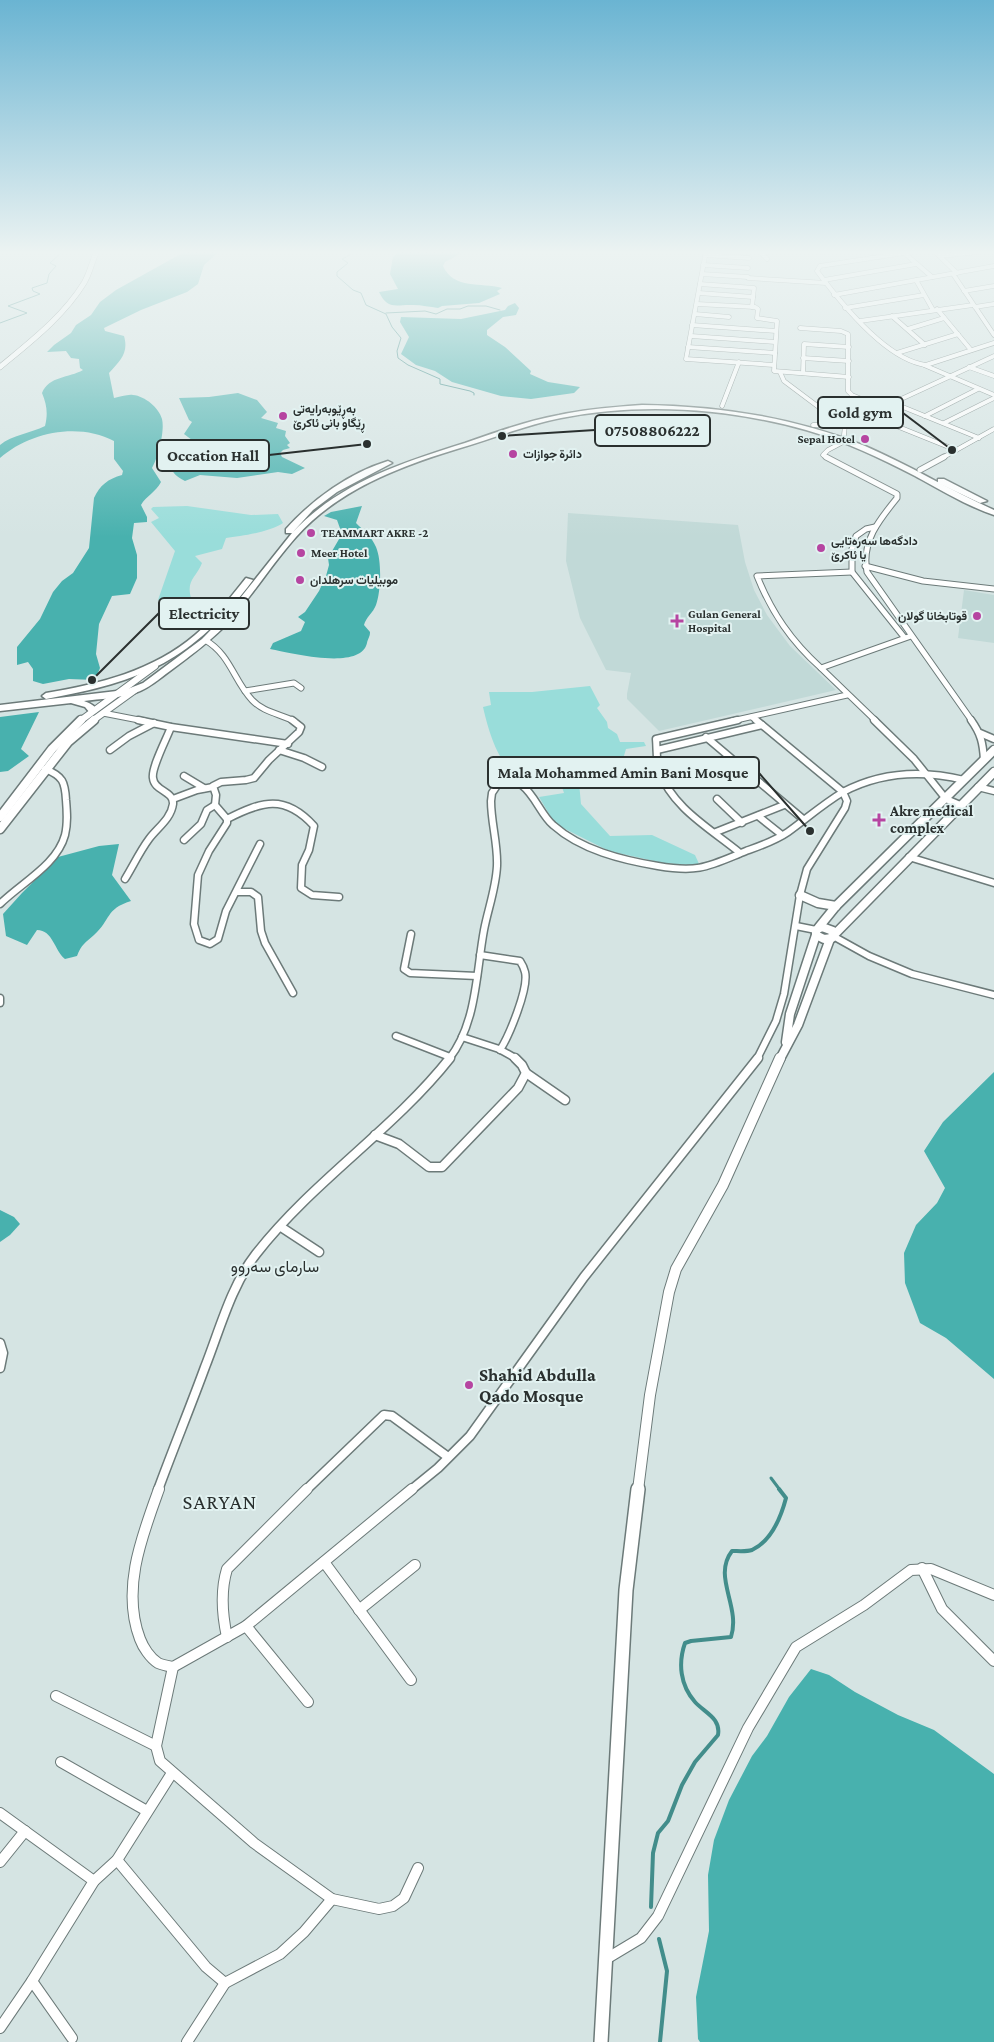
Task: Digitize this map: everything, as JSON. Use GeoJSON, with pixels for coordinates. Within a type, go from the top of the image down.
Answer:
{"type":"FeatureCollection","features":[{"type":"Feature","properties":{"kind":"highway"},"geometry":{"type":"LineString","coordinates":[[0,708],[72,700],[127,691],[205,640],[239,604],[299,530],[327,505],[361,484],[417,459],[544,414],[583,407],[668,403],[722,406],[760,412],[813,425],[845,438],[959,498],[994,513]]}},
{"type":"Feature","properties":{"kind":"highway"},"geometry":{"type":"LineString","coordinates":[[0,701],[61,694],[112,683],[154,666],[177,652],[205,630],[302,515],[326,495],[386,464],[491,432],[574,414],[633,408],[671,408],[756,416],[874,446],[994,506]]}},
{"type":"Feature","properties":{"kind":"highway"},"geometry":{"type":"LineString","coordinates":[[112,683],[127,691]]}},
{"type":"Feature","properties":{"kind":"highway"},"geometry":{"type":"LineString","coordinates":[[72,700],[88,705],[93,711]]}},
{"type":"Feature","properties":{"kind":"street"},"geometry":{"type":"LineString","coordinates":[[0,367],[24,346]]}},
{"type":"Feature","properties":{"kind":"street"},"geometry":{"type":"LineString","coordinates":[[775,346],[773,370],[849,377]]}},
{"type":"Feature","properties":{"kind":"street"},"geometry":{"type":"LineString","coordinates":[[803,374],[804,346]]}},
{"type":"Feature","properties":{"kind":"street"},"geometry":{"type":"LineString","coordinates":[[838,346],[849,347],[850,393],[883,408]]}},
{"type":"Feature","properties":{"kind":"street"},"geometry":{"type":"LineString","coordinates":[[889,346],[916,364],[924,365],[994,396]]}},
{"type":"Feature","properties":{"kind":"street"},"geometry":{"type":"LineString","coordinates":[[897,353],[918,346]]}},
{"type":"Feature","properties":{"kind":"street"},"geometry":{"type":"LineString","coordinates":[[968,346],[971,350]]}},
{"type":"Feature","properties":{"kind":"street"},"geometry":{"type":"LineString","coordinates":[[924,365],[983,346]]}},
{"type":"Feature","properties":{"kind":"street"},"geometry":{"type":"LineString","coordinates":[[774,365],[686,359],[688,347],[775,352]]}},
{"type":"Feature","properties":{"kind":"street"},"geometry":{"type":"LineString","coordinates":[[722,406],[738,362],[738,351]]}},
{"type":"Feature","properties":{"kind":"street"},"geometry":{"type":"LineString","coordinates":[[813,425],[845,425],[948,376],[993,357]]}},
{"type":"Feature","properties":{"kind":"street"},"geometry":{"type":"LineString","coordinates":[[803,358],[849,361]]}},
{"type":"Feature","properties":{"kind":"street"},"geometry":{"type":"LineString","coordinates":[[969,367],[994,376]]}},
{"type":"Feature","properties":{"kind":"street"},"geometry":{"type":"LineString","coordinates":[[780,372],[784,381],[830,417],[845,425]]}},
{"type":"Feature","properties":{"kind":"street"},"geometry":{"type":"LineString","coordinates":[[926,416],[978,389]]}},
{"type":"Feature","properties":{"kind":"street"},"geometry":{"type":"LineString","coordinates":[[944,423],[994,396]]}},
{"type":"Feature","properties":{"kind":"street"},"geometry":{"type":"LineString","coordinates":[[893,403],[979,438]]}},
{"type":"Feature","properties":{"kind":"street"},"geometry":{"type":"LineString","coordinates":[[869,415],[956,450]]}},
{"type":"Feature","properties":{"kind":"street"},"geometry":{"type":"LineString","coordinates":[[845,425],[845,438],[823,455],[897,494],[897,498],[875,526],[867,551],[865,566],[872,580],[980,733],[983,742],[984,760]]}},
{"type":"Feature","properties":{"kind":"street"},"geometry":{"type":"LineString","coordinates":[[920,470],[994,429]]}},
{"type":"Feature","properties":{"kind":"street"},"geometry":{"type":"LineString","coordinates":[[875,526],[861,529],[857,533],[853,541],[852,572],[904,637]]}},
{"type":"Feature","properties":{"kind":"street"},"geometry":{"type":"LineString","coordinates":[[865,566],[923,581],[994,589]]}},
{"type":"Feature","properties":{"kind":"street"},"geometry":{"type":"LineString","coordinates":[[852,572],[757,576],[773,615],[802,651],[927,773],[930,780],[946,799],[960,805]]}},
{"type":"Feature","properties":{"kind":"street"},"geometry":{"type":"LineString","coordinates":[[821,668],[911,636]]}},
{"type":"Feature","properties":{"kind":"street"},"geometry":{"type":"LineString","coordinates":[[173,799],[204,788],[213,787],[220,782],[243,781],[253,778],[301,729],[300,725],[262,708],[252,701],[220,651],[205,640]]}},
{"type":"Feature","properties":{"kind":"street"},"geometry":{"type":"LineString","coordinates":[[0,828],[45,769],[78,732],[103,713],[154,666]]}},
{"type":"Feature","properties":{"kind":"street"},"geometry":{"type":"LineString","coordinates":[[245,691],[294,683],[301,688]]}},
{"type":"Feature","properties":{"kind":"street"},"geometry":{"type":"LineString","coordinates":[[0,817],[54,746],[93,711],[127,691]]}},
{"type":"Feature","properties":{"kind":"street"},"geometry":{"type":"LineString","coordinates":[[740,853],[691,813],[665,785],[658,768],[656,739],[847,695]]}},
{"type":"Feature","properties":{"kind":"street"},"geometry":{"type":"LineString","coordinates":[[103,713],[172,727],[288,744]]}},
{"type":"Feature","properties":{"kind":"street"},"geometry":{"type":"LineString","coordinates":[[752,717],[844,792],[847,801],[845,808],[807,869],[800,895],[784,994],[776,1021],[758,1056],[584,1277],[470,1436],[448,1457],[246,1626],[173,1667],[159,1664],[149,1653],[137,1634],[132,1605],[136,1562],[162,1479],[235,1291],[254,1256],[307,1199],[405,1107],[450,1056],[462,1037],[471,1004],[497,876],[497,846],[491,801],[495,787],[499,784],[511,782],[526,788],[534,797],[549,822],[575,840],[620,858],[644,864],[691,870],[706,868],[782,836],[802,819],[844,792],[868,782],[927,773],[964,780]]}},
{"type":"Feature","properties":{"kind":"street"},"geometry":{"type":"LineString","coordinates":[[110,750],[129,736],[154,723]]}},
{"type":"Feature","properties":{"kind":"street"},"geometry":{"type":"LineString","coordinates":[[657,750],[762,725]]}},
{"type":"Feature","properties":{"kind":"street"},"geometry":{"type":"LineString","coordinates":[[172,727],[152,775],[153,782],[157,788],[173,799]]}},
{"type":"Feature","properties":{"kind":"street"},"geometry":{"type":"LineString","coordinates":[[980,733],[994,739]]}},
{"type":"Feature","properties":{"kind":"street"},"geometry":{"type":"LineString","coordinates":[[706,737],[802,819]]}},
{"type":"Feature","properties":{"kind":"street"},"geometry":{"type":"LineString","coordinates":[[279,750],[304,758],[322,767]]}},
{"type":"Feature","properties":{"kind":"street"},"geometry":{"type":"LineString","coordinates":[[785,1047],[790,1014],[817,931],[836,906],[994,750]]}},
{"type":"Feature","properties":{"kind":"street"},"geometry":{"type":"LineString","coordinates":[[0,904],[43,866],[55,852],[64,837],[66,786],[64,779],[59,774],[45,769]]}},
{"type":"Feature","properties":{"kind":"street"},"geometry":{"type":"LineString","coordinates":[[831,937],[994,772]]}},
{"type":"Feature","properties":{"kind":"street"},"geometry":{"type":"LineString","coordinates":[[184,776],[204,788]]}},
{"type":"Feature","properties":{"kind":"street"},"geometry":{"type":"LineString","coordinates":[[213,787],[216,795],[215,805],[227,819]]}},
{"type":"Feature","properties":{"kind":"street"},"geometry":{"type":"LineString","coordinates":[[978,787],[994,791]]}},
{"type":"Feature","properties":{"kind":"street"},"geometry":{"type":"LineString","coordinates":[[125,879],[150,839],[169,814],[173,799]]}},
{"type":"Feature","properties":{"kind":"street"},"geometry":{"type":"LineString","coordinates":[[717,799],[742,822]]}},
{"type":"Feature","properties":{"kind":"street"},"geometry":{"type":"LineString","coordinates":[[260,844],[226,911],[218,939],[210,944],[199,940],[194,924],[198,875],[227,819],[248,808],[264,804],[289,804],[304,813],[314,826],[309,850],[302,865],[301,888],[312,895],[339,897]]}},
{"type":"Feature","properties":{"kind":"street"},"geometry":{"type":"LineString","coordinates":[[716,832],[784,804]]}},
{"type":"Feature","properties":{"kind":"street"},"geometry":{"type":"LineString","coordinates":[[184,840],[201,824],[206,810],[215,805]]}},
{"type":"Feature","properties":{"kind":"street"},"geometry":{"type":"LineString","coordinates":[[758,816],[782,836]]}},
{"type":"Feature","properties":{"kind":"street"},"geometry":{"type":"LineString","coordinates":[[909,857],[994,883]]}},
{"type":"Feature","properties":{"kind":"street"},"geometry":{"type":"LineString","coordinates":[[237,892],[255,893],[258,896],[260,901],[259,920],[264,939],[270,955],[293,994]]}},
{"type":"Feature","properties":{"kind":"street"},"geometry":{"type":"LineString","coordinates":[[800,895],[818,903],[836,906]]}},
{"type":"Feature","properties":{"kind":"street"},"geometry":{"type":"LineString","coordinates":[[601,2042],[626,1590],[650,1394],[664,1316],[676,1269],[723,1185],[785,1047],[798,1025],[834,932],[831,929],[817,931],[796,926]]}},
{"type":"Feature","properties":{"kind":"street"},"geometry":{"type":"LineString","coordinates":[[411,934],[404,969],[406,971],[410,973],[476,976]]}},
{"type":"Feature","properties":{"kind":"street"},"geometry":{"type":"LineString","coordinates":[[831,937],[912,974],[994,995]]}},
{"type":"Feature","properties":{"kind":"street"},"geometry":{"type":"LineString","coordinates":[[480,955],[520,961],[525,972],[525,979],[512,1028],[507,1041],[500,1050]]}},
{"type":"Feature","properties":{"kind":"street"},"geometry":{"type":"LineString","coordinates":[[0,998],[0,1003]]}},
{"type":"Feature","properties":{"kind":"street"},"geometry":{"type":"LineString","coordinates":[[396,1036],[450,1056]]}},
{"type":"Feature","properties":{"kind":"street"},"geometry":{"type":"LineString","coordinates":[[462,1037],[516,1057],[526,1073],[565,1100]]}},
{"type":"Feature","properties":{"kind":"street"},"geometry":{"type":"LineString","coordinates":[[375,1135],[400,1144],[429,1167],[442,1167],[518,1088],[526,1073]]}},
{"type":"Feature","properties":{"kind":"street"},"geometry":{"type":"LineString","coordinates":[[281,1227],[319,1252]]}},
{"type":"Feature","properties":{"kind":"street"},"geometry":{"type":"LineString","coordinates":[[0,1343],[3,1353],[0,1368]]}},
{"type":"Feature","properties":{"kind":"street"},"geometry":{"type":"LineString","coordinates":[[227,1637],[220,1602],[222,1584],[227,1570],[379,1418],[384,1415],[392,1416],[448,1457]]}},
{"type":"Feature","properties":{"kind":"street"},"geometry":{"type":"LineString","coordinates":[[324,1562],[411,1680]]}},
{"type":"Feature","properties":{"kind":"street"},"geometry":{"type":"LineString","coordinates":[[359,1610],[415,1565]]}},
{"type":"Feature","properties":{"kind":"street"},"geometry":{"type":"LineString","coordinates":[[606,1959],[635,1945],[651,1930],[665,1905],[748,1728],[796,1647],[864,1605],[911,1570],[922,1568],[994,1595]]}},
{"type":"Feature","properties":{"kind":"street"},"geometry":{"type":"LineString","coordinates":[[922,1568],[942,1609],[994,1661]]}},
{"type":"Feature","properties":{"kind":"street"},"geometry":{"type":"LineString","coordinates":[[246,1626],[308,1702]]}},
{"type":"Feature","properties":{"kind":"street"},"geometry":{"type":"LineString","coordinates":[[173,1667],[156,1746],[160,1761],[254,1843],[332,1899],[379,1909],[393,1906],[404,1898],[418,1868]]}},
{"type":"Feature","properties":{"kind":"street"},"geometry":{"type":"LineString","coordinates":[[56,1696],[156,1746]]}},
{"type":"Feature","properties":{"kind":"street"},"geometry":{"type":"LineString","coordinates":[[61,1762],[147,1812]]}},
{"type":"Feature","properties":{"kind":"street"},"geometry":{"type":"LineString","coordinates":[[0,2028],[32,1981],[94,1881],[117,1860],[172,1773]]}},
{"type":"Feature","properties":{"kind":"street"},"geometry":{"type":"LineString","coordinates":[[0,1813],[94,1881]]}},
{"type":"Feature","properties":{"kind":"street"},"geometry":{"type":"LineString","coordinates":[[0,1862],[25,1831]]}},
{"type":"Feature","properties":{"kind":"street"},"geometry":{"type":"LineString","coordinates":[[117,1860],[206,1967],[225,1983]]}},
{"type":"Feature","properties":{"kind":"street"},"geometry":{"type":"LineString","coordinates":[[187,2042],[225,1983],[271,1959],[288,1946],[325,1909],[332,1899]]}},
{"type":"Feature","properties":{"kind":"street"},"geometry":{"type":"LineString","coordinates":[[32,1981],[72,2038]]}},
{"type":"Feature","properties":{"kind":"shaded area"},"geometry":{"type":"Polygon","coordinates":[[[53,346],[125,346],[117,365],[109,373],[114,398],[131,395],[147,400],[160,415],[163,430],[157,458],[152,468],[161,482],[141,505],[147,517],[147,522],[134,523],[132,538],[137,555],[137,578],[130,594],[112,596],[99,624],[96,654],[100,668],[95,680],[69,679],[43,684],[33,681],[33,669],[28,662],[17,665],[17,647],[40,619],[53,592],[62,581],[73,573],[89,548],[96,493],[105,483],[122,475],[123,471],[114,459],[114,441],[86,432],[70,431],[40,436],[12,449],[0,458],[0,445],[10,439],[45,426],[46,409],[42,393],[45,387],[54,380],[83,370],[80,368],[79,359],[71,358],[66,351],[47,352],[53,346]]]}},
{"type":"Feature","properties":{"kind":"shaded area"},"geometry":{"type":"Polygon","coordinates":[[[405,346],[504,346],[531,371],[530,374],[548,382],[580,387],[574,393],[531,399],[501,396],[452,382],[435,371],[416,365],[401,354],[405,346]]]}},
{"type":"Feature","properties":{"kind":"shaded area"},"geometry":{"type":"Polygon","coordinates":[[[238,393],[257,400],[267,412],[261,418],[278,423],[276,428],[286,431],[285,436],[290,443],[287,445],[290,448],[280,453],[282,457],[305,468],[292,474],[278,472],[237,478],[200,475],[185,481],[174,474],[171,467],[171,454],[183,447],[203,444],[192,440],[184,434],[192,422],[189,420],[179,398],[209,397],[238,393]]]}},
{"type":"Feature","properties":{"kind":"shaded area"},"geometry":{"type":"Polygon","coordinates":[[[187,506],[251,515],[278,514],[283,523],[248,535],[226,538],[222,549],[195,556],[202,563],[192,579],[190,587],[191,598],[218,609],[198,629],[174,609],[158,600],[175,551],[151,522],[159,518],[151,509],[153,507],[187,506]]]}},
{"type":"Feature","properties":{"kind":"shaded area"},"geometry":{"type":"Polygon","coordinates":[[[362,506],[356,523],[370,537],[376,547],[380,576],[376,605],[364,625],[370,634],[362,651],[352,656],[324,658],[270,649],[273,643],[301,631],[305,622],[298,617],[305,612],[319,591],[326,576],[329,565],[328,558],[342,534],[337,520],[324,516],[331,512],[362,506]]]}},
{"type":"Feature","properties":{"kind":"shaded area","name":"Gulan General Hospital"},"geometry":{"type":"Polygon","coordinates":[[[568,513],[738,525],[745,562],[754,590],[767,615],[790,646],[836,690],[659,731],[627,699],[631,673],[606,670],[580,618],[566,561],[568,513]]]}},
{"type":"Feature","properties":{"kind":"shaded area","name":"قوتابخانا گولان"},"geometry":{"type":"Polygon","coordinates":[[[964,590],[994,595],[994,643],[958,638],[964,590]]]}},
{"type":"Feature","properties":{"kind":"shaded area"},"geometry":{"type":"Polygon","coordinates":[[[590,686],[600,705],[597,708],[607,722],[608,728],[617,734],[620,742],[644,742],[646,746],[626,749],[623,759],[625,760],[625,767],[620,768],[620,772],[578,772],[581,804],[610,836],[652,835],[695,855],[700,866],[663,863],[609,851],[555,824],[539,797],[564,793],[557,772],[522,773],[510,768],[504,762],[494,744],[483,707],[491,705],[489,692],[532,692],[590,686]]]}},
{"type":"Feature","properties":{"kind":"shaded area"},"geometry":{"type":"Polygon","coordinates":[[[39,712],[21,749],[29,756],[8,771],[0,772],[0,717],[39,712]]]}},
{"type":"Feature","properties":{"kind":"shaded area"},"geometry":{"type":"Polygon","coordinates":[[[119,844],[112,875],[131,901],[112,911],[99,930],[82,946],[77,956],[65,959],[47,933],[42,931],[37,930],[27,945],[6,936],[3,914],[58,857],[99,846],[119,844]]]}},
{"type":"Feature","properties":{"kind":"shaded area"},"geometry":{"type":"Polygon","coordinates":[[[994,1072],[994,1379],[946,1338],[920,1323],[905,1283],[904,1253],[916,1225],[937,1203],[945,1188],[924,1151],[943,1122],[994,1072]]]}},
{"type":"Feature","properties":{"kind":"shaded area"},"geometry":{"type":"Polygon","coordinates":[[[0,1210],[14,1217],[20,1224],[0,1242],[0,1210]]]}},
{"type":"Feature","properties":{"kind":"shaded area"},"geometry":{"type":"Polygon","coordinates":[[[811,1669],[829,1675],[855,1692],[898,1715],[934,1730],[994,1774],[994,2042],[700,2042],[698,2039],[696,1997],[709,1931],[708,1875],[714,1840],[729,1800],[752,1756],[767,1736],[789,1697],[811,1669]]]}},
{"type":"Feature","properties":{"kind":"waterway"},"geometry":{"type":"LineString","coordinates":[[398,346],[398,358],[408,365],[440,379],[440,384],[470,391],[474,395]]}},
{"type":"Feature","properties":{"kind":"waterway"},"geometry":{"type":"LineString","coordinates":[[771,1478],[780,1490]]}},
{"type":"Feature","properties":{"kind":"waterway"},"geometry":{"type":"LineString","coordinates":[[651,1907],[653,1853],[658,1833],[668,1821],[682,1785],[695,1762],[718,1735],[715,1720],[695,1702],[683,1681],[681,1666],[685,1643],[731,1637],[733,1614],[726,1581],[727,1561],[732,1551],[752,1550],[770,1535],[786,1498],[779,1489]]}},
{"type":"Feature","properties":{"kind":"waterway"},"geometry":{"type":"LineString","coordinates":[[659,1939],[667,1971],[660,2042]]}},
{"type":"Feature","properties":{"kind":"place","name":"بەڕێوبەرایەتی ڕێگاو بانی ئاکرێ"},"geometry":{"type":"Point","coordinates":[283,416]}},
{"type":"Feature","properties":{"kind":"place","name":"07508806222"},"geometry":{"type":"Point","coordinates":[502,436]}},
{"type":"Feature","properties":{"kind":"place","name":"Sepal Hotel"},"geometry":{"type":"Point","coordinates":[865,439]}},
{"type":"Feature","properties":{"kind":"place","name":"Occation Hall"},"geometry":{"type":"Point","coordinates":[367,444]}},
{"type":"Feature","properties":{"kind":"place","name":"Gold gym"},"geometry":{"type":"Point","coordinates":[952,450]}},
{"type":"Feature","properties":{"kind":"place","name":"دائرة جوازات"},"geometry":{"type":"Point","coordinates":[513,454]}},
{"type":"Feature","properties":{"kind":"place","name":"TEAMMART AKRE -2"},"geometry":{"type":"Point","coordinates":[311,533]}},
{"type":"Feature","properties":{"kind":"place","name":"دادگەها سەرەتایی یا ئاکرێ"},"geometry":{"type":"Point","coordinates":[821,548]}},
{"type":"Feature","properties":{"kind":"place","name":"Meer Hotel"},"geometry":{"type":"Point","coordinates":[301,553]}},
{"type":"Feature","properties":{"kind":"place","name":"موبيليات سرهلدان"},"geometry":{"type":"Point","coordinates":[300,580]}},
{"type":"Feature","properties":{"kind":"place","name":"قوتابخانا گولان"},"geometry":{"type":"Point","coordinates":[977,616]}},
{"type":"Feature","properties":{"kind":"place","name":"Gulan General Hospital"},"geometry":{"type":"Point","coordinates":[677,621]}},
{"type":"Feature","properties":{"kind":"place","name":"Electricity"},"geometry":{"type":"Point","coordinates":[92,680]}},
{"type":"Feature","properties":{"kind":"place","name":"Akre medical complex"},"geometry":{"type":"Point","coordinates":[879,820]}},
{"type":"Feature","properties":{"kind":"place","name":"Mala Mohammed Amin Bani Mosque"},"geometry":{"type":"Point","coordinates":[810,831]}},
{"type":"Feature","properties":{"kind":"place","name":"Shahid Abdulla Qado Mosque"},"geometry":{"type":"Point","coordinates":[469,1385]}},
{"type":"Feature","properties":{"kind":"district","name":"سارمای سەروو"},"geometry":{"type":"Point","coordinates":[275,1266]}},
{"type":"Feature","properties":{"kind":"district","name":"SARYAN"},"geometry":{"type":"Point","coordinates":[220,1502]}}]}
